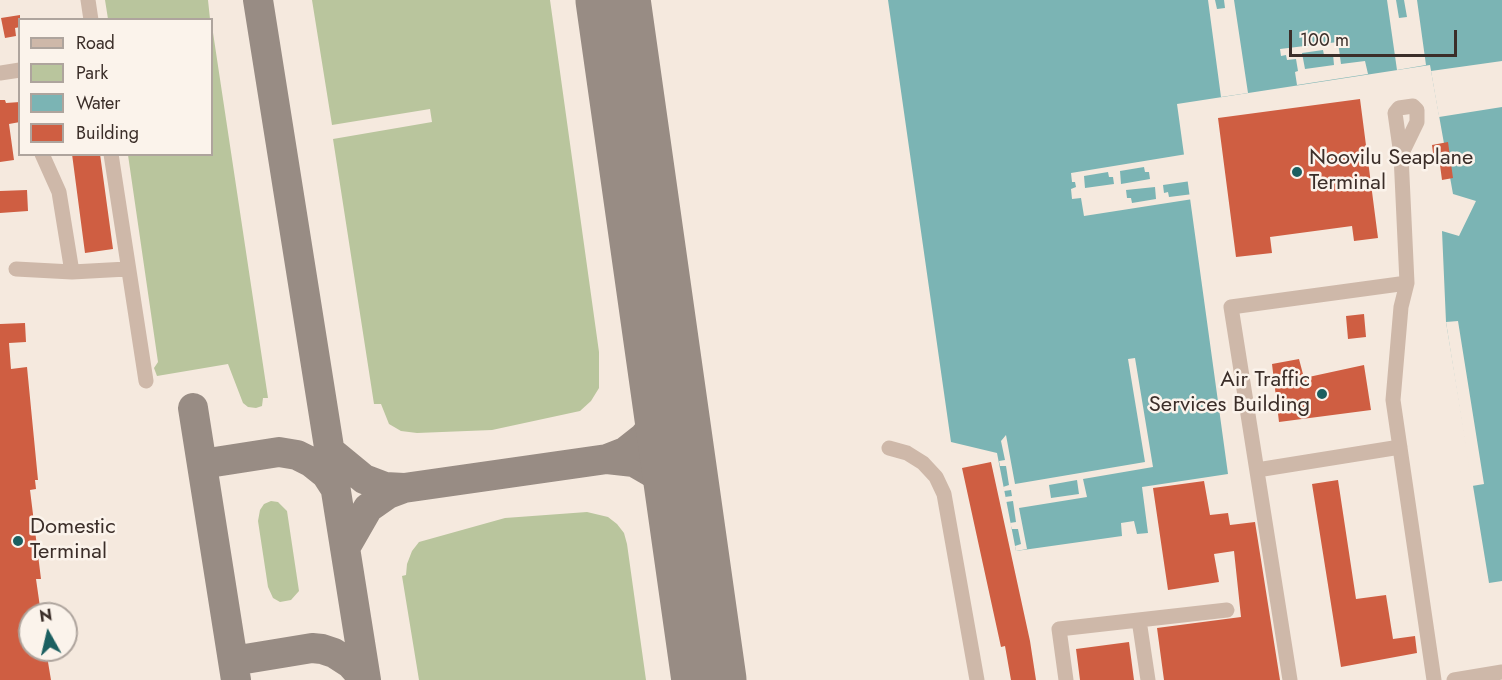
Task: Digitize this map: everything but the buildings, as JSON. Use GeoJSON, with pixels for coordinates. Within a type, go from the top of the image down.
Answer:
{"type":"FeatureCollection","features":[{"type":"Feature","properties":{"kind":"lane"},"geometry":{"type":"LineString","coordinates":[[88,0],[91,18]]}},
{"type":"Feature","properties":{"kind":"lane"},"geometry":{"type":"LineString","coordinates":[[0,73],[18,70]]}},
{"type":"Feature","properties":{"kind":"lane"},"geometry":{"type":"LineString","coordinates":[[1401,155],[1407,283],[1401,307],[1393,400],[1434,680]]}},
{"type":"Feature","properties":{"kind":"lane"},"geometry":{"type":"LineString","coordinates":[[43,156],[59,192],[72,272]]}},
{"type":"Feature","properties":{"kind":"lane"},"geometry":{"type":"LineString","coordinates":[[111,156],[146,381]]}},
{"type":"Feature","properties":{"kind":"lane"},"geometry":{"type":"LineString","coordinates":[[16,269],[72,272],[128,269]]}},
{"type":"Feature","properties":{"kind":"lane"},"geometry":{"type":"LineString","coordinates":[[1290,680],[1231,307],[1407,283]]}},
{"type":"Feature","properties":{"kind":"lane"},"geometry":{"type":"LineString","coordinates":[[1257,470],[1400,447]]}},
{"type":"Feature","properties":{"kind":"lane"},"geometry":{"type":"LineString","coordinates":[[889,448],[907,453],[923,463],[936,477],[944,494],[976,680]]}},
{"type":"Feature","properties":{"kind":"lane"},"geometry":{"type":"LineString","coordinates":[[1066,680],[1059,629],[1227,610]]}},
{"type":"Feature","properties":{"kind":"lane"},"geometry":{"type":"LineString","coordinates":[[1139,620],[1148,680]]}},
{"type":"Feature","properties":{"kind":"lane"},"geometry":{"type":"LineString","coordinates":[[1454,680],[1502,672]]}},
{"type":"Feature","properties":{"kind":"green space"},"geometry":{"type":"Polygon","coordinates":[[[105,0],[208,0],[210,18],[108,18],[105,0]]]}},
{"type":"Feature","properties":{"kind":"green space"},"geometry":{"type":"Polygon","coordinates":[[[312,0],[550,0],[599,352],[599,388],[591,401],[580,411],[492,430],[417,433],[401,431],[389,424],[381,404],[374,404],[333,139],[432,122],[430,109],[332,125],[312,0]]]}},
{"type":"Feature","properties":{"kind":"green space"},"geometry":{"type":"Polygon","coordinates":[[[213,33],[268,398],[263,398],[262,406],[256,408],[248,407],[243,403],[228,364],[157,376],[154,368],[158,362],[128,156],[213,156],[213,33]]]}},
{"type":"Feature","properties":{"kind":"green space"},"geometry":{"type":"Polygon","coordinates":[[[271,501],[278,502],[287,511],[299,591],[291,600],[280,602],[273,598],[268,587],[258,521],[260,510],[264,504],[271,501]]]}},
{"type":"Feature","properties":{"kind":"green space"},"geometry":{"type":"Polygon","coordinates":[[[587,512],[608,517],[624,533],[646,680],[419,680],[402,576],[406,575],[412,551],[419,542],[505,518],[587,512]]]}},
{"type":"Feature","properties":{"kind":"water"},"geometry":{"type":"Polygon","coordinates":[[[888,0],[1502,0],[1502,581],[1489,583],[1446,322],[1442,231],[1459,236],[1476,201],[1453,194],[1430,65],[1177,104],[1228,474],[1142,487],[1148,533],[1137,534],[1134,521],[1121,523],[1122,536],[1016,551],[997,453],[951,442],[888,0]]]}},
{"type":"Feature","properties":{"kind":"pier"},"geometry":{"type":"Polygon","coordinates":[[[1208,0],[1215,0],[1217,9],[1225,8],[1224,0],[1234,0],[1248,93],[1221,97],[1208,0]]]}},
{"type":"Feature","properties":{"kind":"pier"},"geometry":{"type":"Polygon","coordinates":[[[1387,0],[1396,0],[1399,18],[1407,17],[1404,0],[1417,0],[1426,65],[1397,70],[1387,0]]]}},
{"type":"Feature","properties":{"kind":"pier"},"geometry":{"type":"Polygon","coordinates":[[[1338,42],[1341,64],[1365,61],[1368,74],[1297,85],[1296,59],[1287,60],[1286,55],[1281,56],[1280,49],[1338,42]],[[1323,50],[1302,53],[1305,69],[1334,65],[1333,54],[1324,55],[1323,50]]]}},
{"type":"Feature","properties":{"kind":"pier"},"geometry":{"type":"Polygon","coordinates":[[[1502,61],[1502,107],[1439,117],[1431,71],[1502,61]]]}},
{"type":"Feature","properties":{"kind":"pier"},"geometry":{"type":"Polygon","coordinates":[[[1187,154],[1191,181],[1163,185],[1164,193],[1168,192],[1169,197],[1193,194],[1193,199],[1084,216],[1081,198],[1072,199],[1071,189],[1076,187],[1075,182],[1072,182],[1071,173],[1187,154]],[[1144,167],[1120,171],[1121,184],[1150,179],[1149,172],[1145,172],[1144,167]],[[1108,172],[1084,176],[1085,188],[1114,184],[1113,177],[1109,177],[1108,172]],[[1155,187],[1126,190],[1127,198],[1131,198],[1132,203],[1156,199],[1155,187]]]}},
{"type":"Feature","properties":{"kind":"pier"},"geometry":{"type":"Polygon","coordinates":[[[1458,321],[1484,484],[1472,486],[1446,322],[1458,321]]]}},
{"type":"Feature","properties":{"kind":"pier"},"geometry":{"type":"Polygon","coordinates":[[[1135,358],[1153,467],[1083,479],[1087,497],[1019,508],[1027,549],[1016,551],[1015,546],[1021,544],[1018,529],[1012,529],[1010,523],[1016,522],[1013,501],[1006,502],[1005,497],[1012,496],[1011,490],[1004,491],[1003,487],[1009,485],[1006,466],[1000,466],[999,461],[1005,460],[1001,441],[1006,435],[1015,484],[1145,462],[1128,359],[1135,358]],[[1077,480],[1049,485],[1051,498],[1079,494],[1077,480]]]}},
{"type":"Feature","properties":{"kind":"taxiway"},"geometry":{"type":"LineString","coordinates":[[258,0],[366,680]]}},
{"type":"Feature","properties":{"kind":"taxiway"},"geometry":{"type":"LineString","coordinates":[[345,548],[368,508],[388,494],[404,488],[607,459],[625,452],[644,437],[655,423],[663,404],[666,378]]}},
{"type":"Feature","properties":{"kind":"taxiway"},"geometry":{"type":"LineString","coordinates":[[193,408],[236,680]]}},
{"type":"Feature","properties":{"kind":"taxiway"},"geometry":{"type":"LineString","coordinates":[[330,451],[364,479],[385,487],[404,488]]}},
{"type":"Feature","properties":{"kind":"taxiway"},"geometry":{"type":"LineString","coordinates":[[202,464],[279,452],[297,455],[311,462],[326,474],[335,488]]}},
{"type":"Feature","properties":{"kind":"taxiway"},"geometry":{"type":"LineString","coordinates":[[607,459],[634,462],[660,477],[677,497],[686,521]]}},
{"type":"Feature","properties":{"kind":"taxiway"},"geometry":{"type":"LineString","coordinates":[[233,661],[312,648],[322,649],[334,653],[351,664],[365,680]]}},
{"type":"Feature","properties":{"kind":"runway"},"geometry":{"type":"LineString","coordinates":[[613,0],[709,680]]}},
{"type":"Feature","properties":{"kind":"place","name":"Noovilu Seaplane Terminal"},"geometry":{"type":"Point","coordinates":[1297,172]}},
{"type":"Feature","properties":{"kind":"place","name":"Air Traffic Services Building"},"geometry":{"type":"Point","coordinates":[1322,394]}},
{"type":"Feature","properties":{"kind":"place","name":"Domestic Terminal"},"geometry":{"type":"Point","coordinates":[18,541]}}]}
